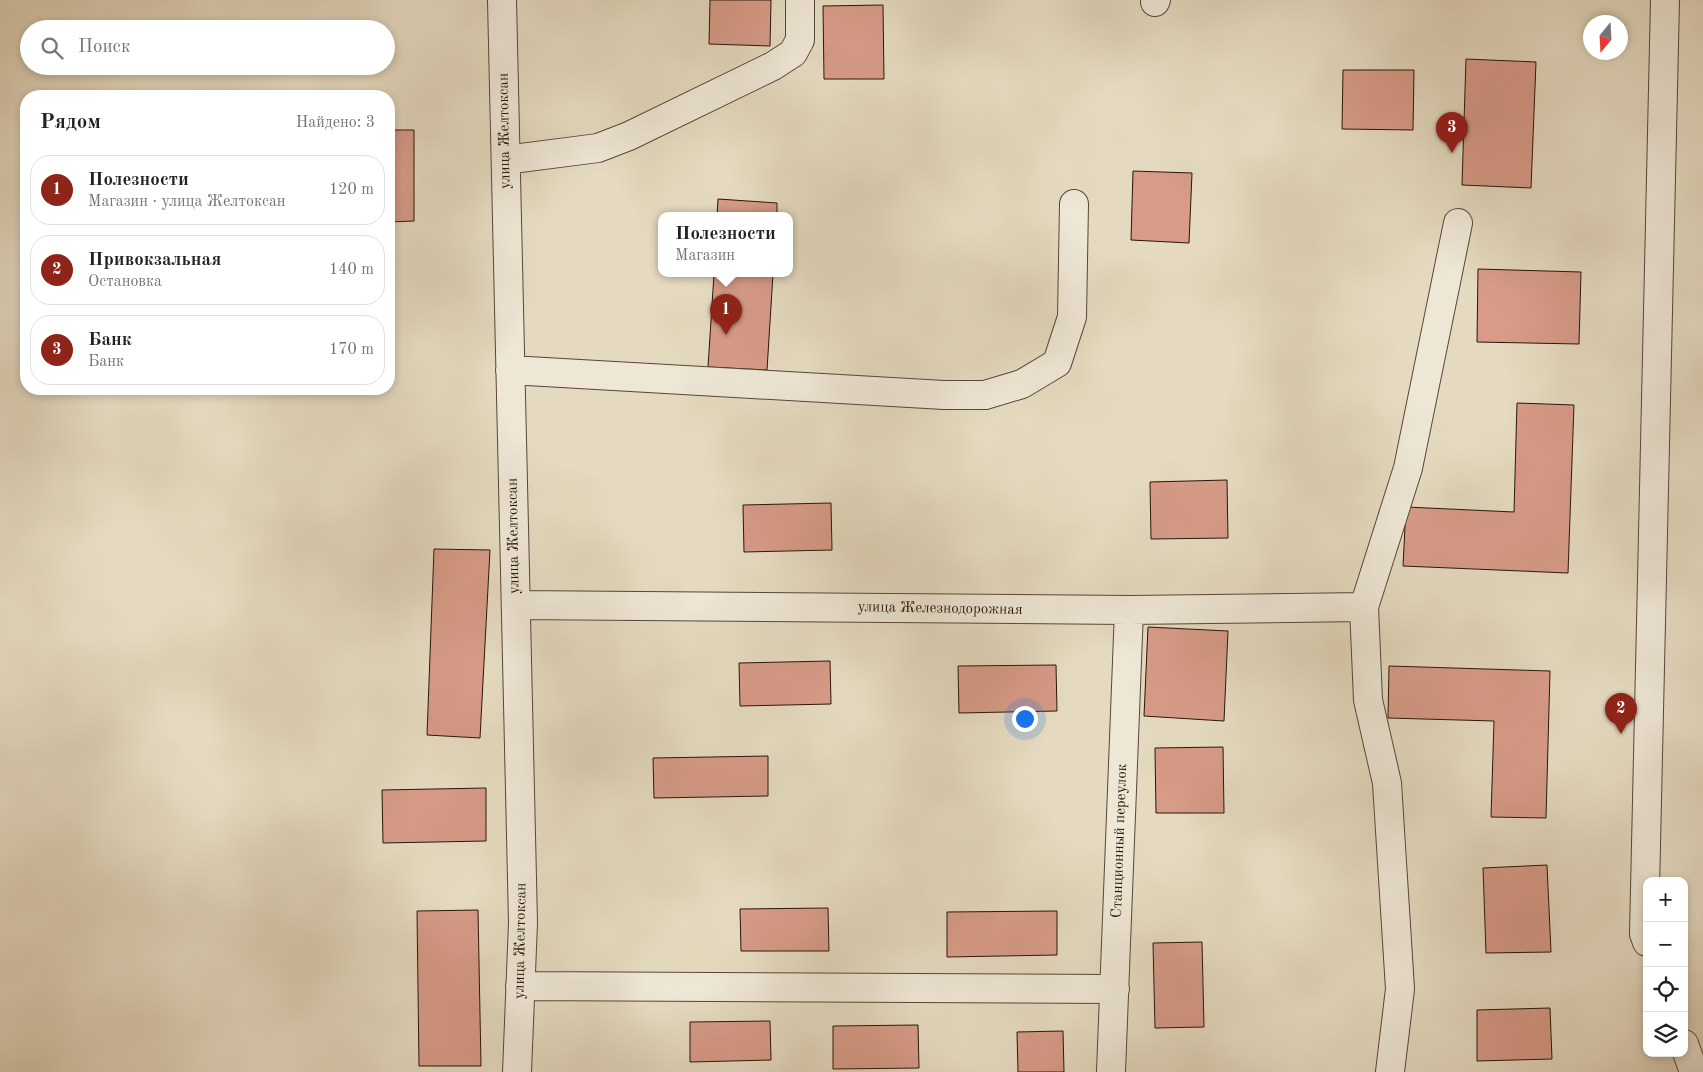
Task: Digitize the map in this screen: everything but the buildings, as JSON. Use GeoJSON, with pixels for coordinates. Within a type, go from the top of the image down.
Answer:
{"type":"FeatureCollection","features":[{"type":"Feature","properties":{"kind":"street","name":"улица Желтоксан"},"geometry":{"type":"LineString","coordinates":[[502,0],[523,923],[517,1072]]}},
{"type":"Feature","properties":{"kind":"street"},"geometry":{"type":"LineString","coordinates":[[506,160],[598,148],[629,136],[774,66],[793,53],[800,40],[800,0]]}},
{"type":"Feature","properties":{"kind":"street"},"geometry":{"type":"LineString","coordinates":[[1644,922],[1665,0]]}},
{"type":"Feature","properties":{"kind":"street"},"geometry":{"type":"LineString","coordinates":[[510,370],[944,395],[985,395],[1022,384],[1057,363],[1072,317],[1074,204]]}},
{"type":"Feature","properties":{"kind":"street"},"geometry":{"type":"LineString","coordinates":[[1390,1072],[1400,989],[1387,783],[1368,700],[1364,607],[1408,468],[1458,224]]}},
{"type":"Feature","properties":{"kind":"street","name":"улица Железнодорожная"},"geometry":{"type":"LineString","coordinates":[[516,605],[1129,610],[1364,607]]}},
{"type":"Feature","properties":{"kind":"street","name":"Станционный переулок"},"geometry":{"type":"LineString","coordinates":[[1111,1072],[1129,610]]}},
{"type":"Feature","properties":{"kind":"street"},"geometry":{"type":"LineString","coordinates":[[520,986],[1115,989]]}},
{"type":"Feature","properties":{"kind":"street"},"geometry":{"type":"LineString","coordinates":[[1688,1055],[1694,1072]]}},
{"type":"Feature","properties":{"kind":"place","name":"Банк"},"geometry":{"type":"Point","coordinates":[1452,153]}},
{"type":"Feature","properties":{"kind":"place","name":"Полезности"},"geometry":{"type":"Point","coordinates":[726,335]}},
{"type":"Feature","properties":{"kind":"place","name":"Привокзальная"},"geometry":{"type":"Point","coordinates":[1621,734]}}]}
